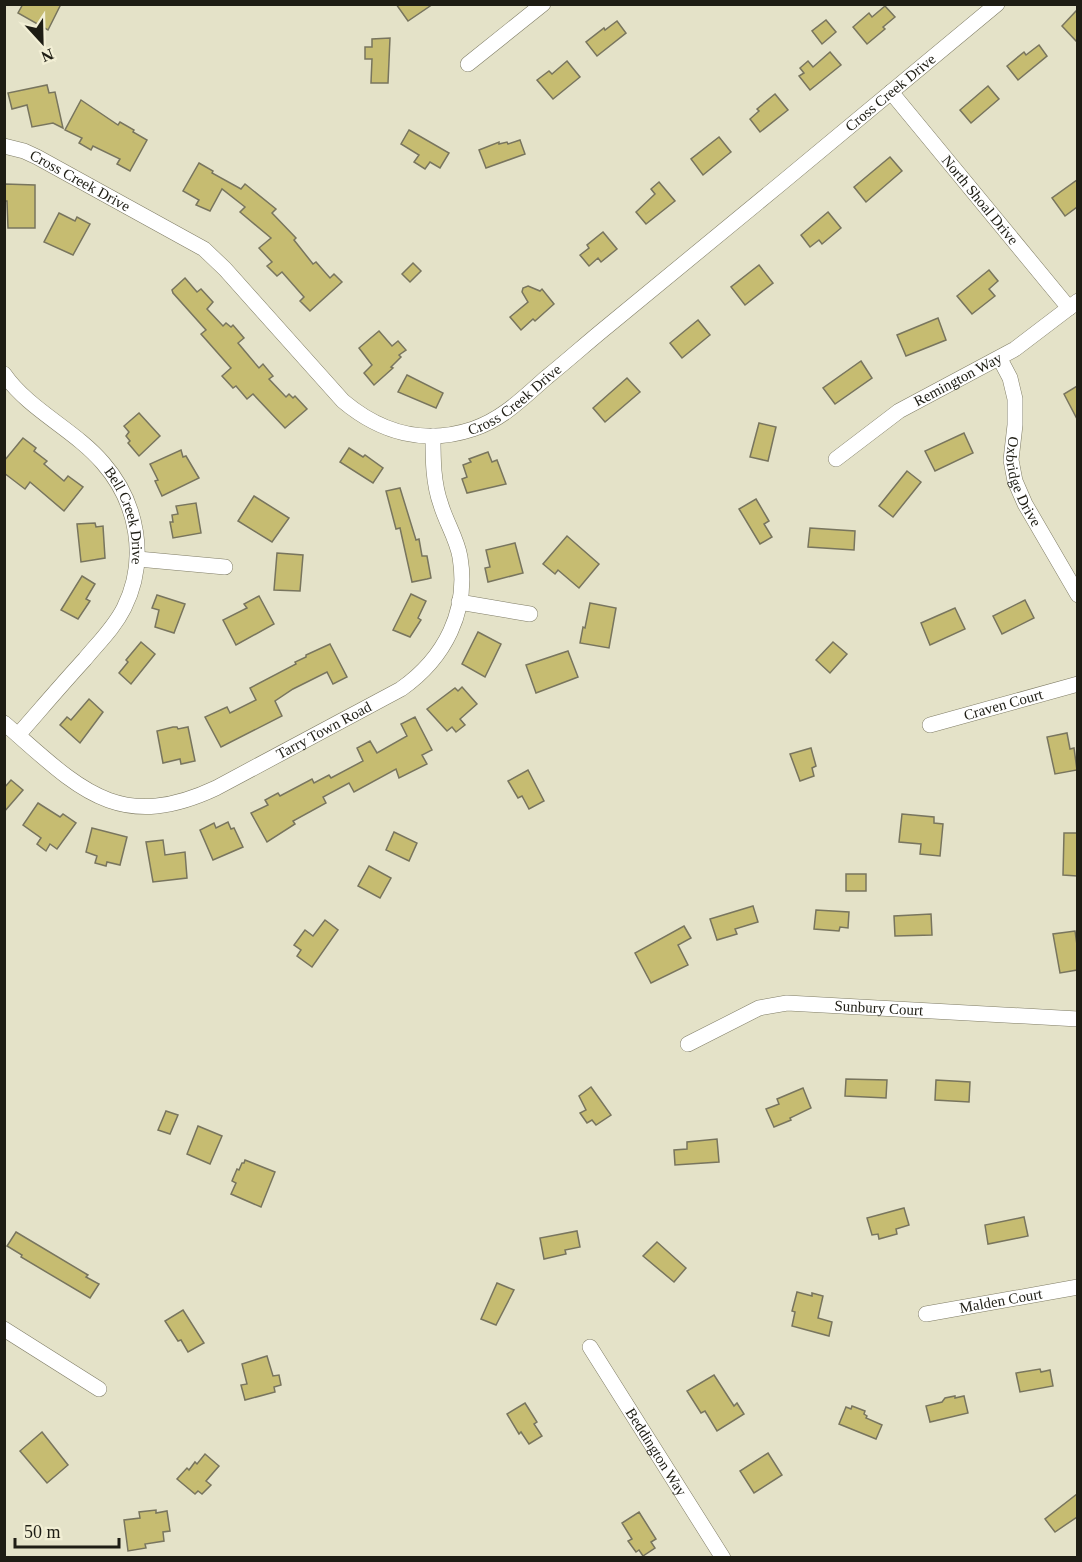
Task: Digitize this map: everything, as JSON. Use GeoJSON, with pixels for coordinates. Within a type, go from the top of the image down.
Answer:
{"type":"FeatureCollection","features":[{"type":"Feature","properties":{"kind":"street"},"geometry":{"type":"LineString","coordinates":[[468,64],[543,4]]}},
{"type":"Feature","properties":{"kind":"street","name":"Cross Creek Drive"},"geometry":{"type":"LineString","coordinates":[[4,146],[37,157],[204,249],[225,268],[333,390],[352,409],[373,423],[411,435],[453,434],[493,421],[508,411],[579,349],[997,4]]}},
{"type":"Feature","properties":{"kind":"street","name":"North Shoal Drive"},"geometry":{"type":"LineString","coordinates":[[891,92],[1073,305]]}},
{"type":"Feature","properties":{"kind":"street","name":"Remington Way"},"geometry":{"type":"LineString","coordinates":[[836,459],[899,411],[1000,359],[1073,305]]}},
{"type":"Feature","properties":{"kind":"street","name":"Oxbridge Drive"},"geometry":{"type":"LineString","coordinates":[[1000,359],[1010,378],[1015,399],[1011,460],[1015,481],[1025,504],[1077,595]]}},
{"type":"Feature","properties":{"kind":"street","name":"Bell Creek Drive"},"geometry":{"type":"LineString","coordinates":[[4,375],[19,392],[91,450],[114,478],[132,514],[138,559],[130,594],[115,624],[18,735]]}},
{"type":"Feature","properties":{"kind":"street","name":"Tarry Town Road"},"geometry":{"type":"LineString","coordinates":[[4,723],[72,781],[92,794],[105,799],[148,806],[182,802],[216,788],[401,689],[431,665],[448,639],[459,602],[460,555],[436,488],[433,436]]}},
{"type":"Feature","properties":{"kind":"street"},"geometry":{"type":"LineString","coordinates":[[138,559],[225,567]]}},
{"type":"Feature","properties":{"kind":"street"},"geometry":{"type":"LineString","coordinates":[[459,602],[530,614]]}},
{"type":"Feature","properties":{"kind":"street","name":"Craven Court"},"geometry":{"type":"LineString","coordinates":[[930,725],[1077,684]]}},
{"type":"Feature","properties":{"kind":"street","name":"Sunbury Court"},"geometry":{"type":"LineString","coordinates":[[688,1044],[751,1011],[787,1003],[1077,1019]]}},
{"type":"Feature","properties":{"kind":"street","name":"Malden Court"},"geometry":{"type":"LineString","coordinates":[[926,1314],[1077,1287]]}},
{"type":"Feature","properties":{"kind":"street"},"geometry":{"type":"LineString","coordinates":[[4,1329],[99,1389]]}},
{"type":"Feature","properties":{"kind":"street","name":"Beddington Way"},"geometry":{"type":"LineString","coordinates":[[590,1347],[723,1557]]}},
{"type":"Feature","properties":{"kind":"building"},"geometry":{"type":"Polygon","coordinates":[[[23,4],[61,4],[48,30],[18,13],[23,4]]]}},
{"type":"Feature","properties":{"kind":"building"},"geometry":{"type":"Polygon","coordinates":[[[396,4],[433,4],[408,21],[396,4]]]}},
{"type":"Feature","properties":{"kind":"building"},"geometry":{"type":"Polygon","coordinates":[[[885,6],[895,17],[867,44],[853,27],[869,13],[872,17],[885,6]]]}},
{"type":"Feature","properties":{"kind":"building"},"geometry":{"type":"Polygon","coordinates":[[[1077,10],[1077,42],[1062,26],[1077,10]]]}},
{"type":"Feature","properties":{"kind":"building"},"geometry":{"type":"Polygon","coordinates":[[[826,20],[836,32],[822,44],[812,31],[826,20]]]}},
{"type":"Feature","properties":{"kind":"building"},"geometry":{"type":"Polygon","coordinates":[[[617,21],[626,33],[597,56],[586,42],[617,21]]]}},
{"type":"Feature","properties":{"kind":"building"},"geometry":{"type":"Polygon","coordinates":[[[390,38],[388,83],[371,83],[372,59],[365,59],[365,47],[372,47],[372,39],[390,38]]]}},
{"type":"Feature","properties":{"kind":"building"},"geometry":{"type":"Polygon","coordinates":[[[1039,45],[1047,56],[1018,80],[1007,66],[1024,52],[1026,55],[1039,45]]]}},
{"type":"Feature","properties":{"kind":"building"},"geometry":{"type":"Polygon","coordinates":[[[830,52],[841,65],[810,90],[799,76],[804,73],[800,68],[808,61],[813,67],[830,52]]]}},
{"type":"Feature","properties":{"kind":"building"},"geometry":{"type":"Polygon","coordinates":[[[567,61],[580,77],[553,99],[537,80],[549,71],[552,74],[567,61]]]}},
{"type":"Feature","properties":{"kind":"building"},"geometry":{"type":"Polygon","coordinates":[[[47,85],[49,93],[55,92],[63,128],[53,123],[32,127],[27,105],[12,109],[8,93],[47,85]]]}},
{"type":"Feature","properties":{"kind":"building"},"geometry":{"type":"Polygon","coordinates":[[[988,86],[999,99],[971,123],[960,110],[988,86]]]}},
{"type":"Feature","properties":{"kind":"building"},"geometry":{"type":"Polygon","coordinates":[[[775,94],[788,110],[760,132],[750,119],[759,111],[757,109],[775,94]]]}},
{"type":"Feature","properties":{"kind":"building"},"geometry":{"type":"Polygon","coordinates":[[[81,100],[118,125],[120,122],[147,140],[130,171],[117,164],[120,159],[93,146],[91,150],[79,143],[82,138],[65,130],[81,100]]]}},
{"type":"Feature","properties":{"kind":"building"},"geometry":{"type":"Polygon","coordinates":[[[409,130],[449,153],[440,168],[430,162],[425,169],[414,162],[419,155],[401,144],[409,130]]]}},
{"type":"Feature","properties":{"kind":"building"},"geometry":{"type":"Polygon","coordinates":[[[719,137],[731,152],[703,175],[691,159],[719,137]]]}},
{"type":"Feature","properties":{"kind":"building"},"geometry":{"type":"Polygon","coordinates":[[[520,140],[525,154],[486,168],[479,150],[499,142],[499,144],[507,142],[508,144],[520,140]]]}},
{"type":"Feature","properties":{"kind":"building"},"geometry":{"type":"Polygon","coordinates":[[[890,157],[902,171],[866,202],[854,187],[890,157]]]}},
{"type":"Feature","properties":{"kind":"building"},"geometry":{"type":"Polygon","coordinates":[[[199,163],[241,189],[245,184],[276,209],[272,213],[296,238],[294,240],[313,264],[316,262],[330,278],[334,274],[342,282],[310,311],[300,301],[304,297],[282,272],[277,276],[267,266],[272,262],[259,248],[271,238],[240,212],[245,207],[222,189],[210,211],[196,205],[199,200],[183,191],[199,163]]]}},
{"type":"Feature","properties":{"kind":"building"},"geometry":{"type":"Polygon","coordinates":[[[1077,180],[1077,207],[1065,216],[1052,198],[1077,180]]]}},
{"type":"Feature","properties":{"kind":"building"},"geometry":{"type":"Polygon","coordinates":[[[659,182],[675,201],[646,224],[636,212],[655,194],[651,189],[659,182]]]}},
{"type":"Feature","properties":{"kind":"building"},"geometry":{"type":"Polygon","coordinates":[[[5,184],[35,185],[35,228],[8,228],[5,184]]]}},
{"type":"Feature","properties":{"kind":"building"},"geometry":{"type":"Polygon","coordinates":[[[828,212],[841,228],[822,244],[819,240],[810,247],[801,235],[828,212]]]}},
{"type":"Feature","properties":{"kind":"building"},"geometry":{"type":"Polygon","coordinates":[[[59,213],[75,221],[77,217],[90,224],[73,255],[44,242],[59,213]]]}},
{"type":"Feature","properties":{"kind":"building"},"geometry":{"type":"Polygon","coordinates":[[[603,232],[617,249],[601,262],[598,258],[589,266],[580,255],[589,248],[587,245],[603,232]]]}},
{"type":"Feature","properties":{"kind":"building"},"geometry":{"type":"Polygon","coordinates":[[[413,263],[421,271],[410,282],[402,274],[413,263]]]}},
{"type":"Feature","properties":{"kind":"building"},"geometry":{"type":"Polygon","coordinates":[[[759,265],[773,283],[745,305],[731,287],[759,265]]]}},
{"type":"Feature","properties":{"kind":"building"},"geometry":{"type":"Polygon","coordinates":[[[989,270],[998,281],[989,289],[995,296],[972,314],[957,296],[989,270]]]}},
{"type":"Feature","properties":{"kind":"building"},"geometry":{"type":"Polygon","coordinates":[[[185,278],[197,292],[201,289],[213,302],[207,309],[223,326],[226,323],[231,327],[233,325],[244,338],[238,343],[259,368],[263,364],[273,376],[269,379],[286,397],[289,394],[293,398],[295,396],[307,409],[285,428],[253,394],[247,399],[236,386],[233,388],[222,376],[231,368],[201,334],[206,330],[173,293],[172,290],[185,278]]]}},
{"type":"Feature","properties":{"kind":"building"},"geometry":{"type":"Polygon","coordinates":[[[528,286],[540,291],[542,289],[554,304],[521,330],[510,317],[528,302],[522,292],[523,288],[528,286]]]}},
{"type":"Feature","properties":{"kind":"building"},"geometry":{"type":"Polygon","coordinates":[[[938,318],[946,340],[906,356],[897,335],[938,318]]]}},
{"type":"Feature","properties":{"kind":"building"},"geometry":{"type":"Polygon","coordinates":[[[698,320],[710,335],[682,358],[670,343],[698,320]]]}},
{"type":"Feature","properties":{"kind":"building"},"geometry":{"type":"Polygon","coordinates":[[[379,331],[392,346],[398,341],[406,350],[399,355],[401,357],[391,367],[393,368],[374,385],[364,373],[372,365],[359,348],[379,331]]]}},
{"type":"Feature","properties":{"kind":"building"},"geometry":{"type":"Polygon","coordinates":[[[861,361],[872,378],[835,404],[823,388],[861,361]]]}},
{"type":"Feature","properties":{"kind":"building"},"geometry":{"type":"Polygon","coordinates":[[[407,375],[443,393],[436,408],[398,392],[407,375]]]}},
{"type":"Feature","properties":{"kind":"building"},"geometry":{"type":"Polygon","coordinates":[[[627,378],[640,392],[605,422],[593,408],[627,378]]]}},
{"type":"Feature","properties":{"kind":"building"},"geometry":{"type":"Polygon","coordinates":[[[1077,386],[1077,419],[1064,394],[1077,386]]]}},
{"type":"Feature","properties":{"kind":"building"},"geometry":{"type":"Polygon","coordinates":[[[139,413],[160,436],[139,456],[128,443],[130,441],[126,436],[129,432],[124,426],[139,413]]]}},
{"type":"Feature","properties":{"kind":"building"},"geometry":{"type":"Polygon","coordinates":[[[759,423],[776,427],[768,461],[750,457],[759,423]]]}},
{"type":"Feature","properties":{"kind":"building"},"geometry":{"type":"Polygon","coordinates":[[[964,433],[973,453],[935,471],[925,451],[964,433]]]}},
{"type":"Feature","properties":{"kind":"building"},"geometry":{"type":"Polygon","coordinates":[[[23,438],[47,461],[44,464],[64,481],[68,476],[83,487],[64,511],[30,482],[25,489],[4,473],[4,461],[23,438]]]}},
{"type":"Feature","properties":{"kind":"building"},"geometry":{"type":"Polygon","coordinates":[[[349,448],[363,457],[365,455],[383,468],[373,483],[340,462],[349,448]]]}},
{"type":"Feature","properties":{"kind":"building"},"geometry":{"type":"Polygon","coordinates":[[[181,450],[183,457],[186,456],[199,478],[162,496],[155,481],[158,480],[150,464],[181,450]]]}},
{"type":"Feature","properties":{"kind":"building"},"geometry":{"type":"Polygon","coordinates":[[[488,452],[492,462],[497,460],[506,484],[467,493],[462,479],[467,477],[463,465],[471,462],[469,459],[488,452]]]}},
{"type":"Feature","properties":{"kind":"building"},"geometry":{"type":"Polygon","coordinates":[[[907,471],[921,482],[893,517],[879,506],[907,471]]]}},
{"type":"Feature","properties":{"kind":"building"},"geometry":{"type":"Polygon","coordinates":[[[400,488],[416,540],[419,539],[422,556],[427,556],[431,578],[412,582],[400,528],[396,529],[386,491],[400,488]]]}},
{"type":"Feature","properties":{"kind":"building"},"geometry":{"type":"Polygon","coordinates":[[[254,496],[289,518],[272,542],[238,521],[254,496]]]}},
{"type":"Feature","properties":{"kind":"building"},"geometry":{"type":"Polygon","coordinates":[[[756,499],[769,521],[764,524],[772,537],[760,544],[739,509],[756,499]]]}},
{"type":"Feature","properties":{"kind":"building"},"geometry":{"type":"Polygon","coordinates":[[[196,503],[201,533],[173,538],[170,522],[173,522],[172,515],[178,514],[176,506],[196,503]]]}},
{"type":"Feature","properties":{"kind":"building"},"geometry":{"type":"Polygon","coordinates":[[[95,523],[96,527],[103,526],[105,558],[81,562],[77,524],[95,523]]]}},
{"type":"Feature","properties":{"kind":"building"},"geometry":{"type":"Polygon","coordinates":[[[810,528],[855,531],[854,550],[808,547],[810,528]]]}},
{"type":"Feature","properties":{"kind":"building"},"geometry":{"type":"Polygon","coordinates":[[[567,536],[599,564],[579,588],[558,570],[555,574],[543,564],[567,536]]]}},
{"type":"Feature","properties":{"kind":"building"},"geometry":{"type":"Polygon","coordinates":[[[515,543],[523,573],[488,582],[485,568],[490,567],[486,550],[515,543]]]}},
{"type":"Feature","properties":{"kind":"building"},"geometry":{"type":"Polygon","coordinates":[[[277,553],[303,555],[300,591],[274,590],[277,553]]]}},
{"type":"Feature","properties":{"kind":"building"},"geometry":{"type":"Polygon","coordinates":[[[82,576],[95,584],[86,599],[90,601],[78,619],[61,610],[82,576]]]}},
{"type":"Feature","properties":{"kind":"building"},"geometry":{"type":"Polygon","coordinates":[[[411,594],[426,601],[418,618],[421,620],[410,637],[393,630],[411,594]]]}},
{"type":"Feature","properties":{"kind":"building"},"geometry":{"type":"Polygon","coordinates":[[[157,595],[185,604],[174,633],[155,627],[159,610],[152,608],[157,595]]]}},
{"type":"Feature","properties":{"kind":"building"},"geometry":{"type":"Polygon","coordinates":[[[259,596],[274,624],[236,645],[223,620],[247,608],[244,604],[259,596]]]}},
{"type":"Feature","properties":{"kind":"building"},"geometry":{"type":"Polygon","coordinates":[[[1025,600],[1034,618],[1002,634],[993,616],[1025,600]]]}},
{"type":"Feature","properties":{"kind":"building"},"geometry":{"type":"Polygon","coordinates":[[[590,603],[616,608],[609,648],[580,643],[590,603]]]}},
{"type":"Feature","properties":{"kind":"building"},"geometry":{"type":"Polygon","coordinates":[[[955,608],[965,629],[930,645],[921,623],[955,608]]]}},
{"type":"Feature","properties":{"kind":"building"},"geometry":{"type":"Polygon","coordinates":[[[478,632],[501,644],[485,677],[462,664],[478,632]]]}},
{"type":"Feature","properties":{"kind":"building"},"geometry":{"type":"Polygon","coordinates":[[[141,642],[155,654],[131,684],[119,673],[128,662],[126,660],[141,642]]]}},
{"type":"Feature","properties":{"kind":"building"},"geometry":{"type":"Polygon","coordinates":[[[833,642],[847,654],[830,673],[816,660],[833,642]]]}},
{"type":"Feature","properties":{"kind":"building"},"geometry":{"type":"Polygon","coordinates":[[[330,644],[347,677],[333,684],[327,672],[293,689],[275,701],[282,716],[221,747],[205,717],[227,707],[230,713],[256,700],[250,688],[296,664],[295,662],[306,655],[330,644]]]}},
{"type":"Feature","properties":{"kind":"building"},"geometry":{"type":"Polygon","coordinates":[[[568,651],[578,677],[536,693],[526,665],[568,651]]]}},
{"type":"Feature","properties":{"kind":"building"},"geometry":{"type":"Polygon","coordinates":[[[462,687],[477,704],[460,719],[465,725],[456,732],[452,727],[447,731],[427,709],[455,688],[458,691],[462,687]]]}},
{"type":"Feature","properties":{"kind":"building"},"geometry":{"type":"Polygon","coordinates":[[[89,699],[103,712],[80,743],[60,725],[67,717],[71,720],[89,699]]]}},
{"type":"Feature","properties":{"kind":"building"},"geometry":{"type":"Polygon","coordinates":[[[415,717],[432,750],[422,755],[427,764],[399,778],[396,769],[354,792],[349,783],[323,797],[326,803],[293,821],[295,824],[267,842],[251,813],[268,805],[265,800],[278,793],[280,796],[312,779],[314,783],[329,775],[331,778],[363,761],[357,748],[370,741],[377,753],[407,736],[401,724],[415,717]]]}},
{"type":"Feature","properties":{"kind":"building"},"geometry":{"type":"Polygon","coordinates":[[[173,727],[178,729],[188,727],[195,761],[181,764],[180,759],[163,763],[157,731],[173,727]]]}},
{"type":"Feature","properties":{"kind":"building"},"geometry":{"type":"Polygon","coordinates":[[[1067,733],[1070,749],[1074,748],[1077,770],[1055,774],[1047,737],[1067,733]]]}},
{"type":"Feature","properties":{"kind":"building"},"geometry":{"type":"Polygon","coordinates":[[[811,748],[816,766],[812,768],[814,776],[800,781],[790,754],[811,748]]]}},
{"type":"Feature","properties":{"kind":"building"},"geometry":{"type":"Polygon","coordinates":[[[528,770],[544,801],[529,809],[522,796],[518,798],[508,781],[528,770]]]}},
{"type":"Feature","properties":{"kind":"building"},"geometry":{"type":"Polygon","coordinates":[[[11,780],[23,790],[4,812],[4,788],[11,780]]]}},
{"type":"Feature","properties":{"kind":"building"},"geometry":{"type":"Polygon","coordinates":[[[38,803],[60,817],[63,814],[76,823],[57,849],[50,844],[46,851],[37,844],[41,838],[23,825],[38,803]]]}},
{"type":"Feature","properties":{"kind":"building"},"geometry":{"type":"Polygon","coordinates":[[[902,814],[934,817],[934,823],[943,824],[940,856],[920,854],[921,844],[899,842],[902,814]]]}},
{"type":"Feature","properties":{"kind":"building"},"geometry":{"type":"Polygon","coordinates":[[[228,822],[231,829],[234,828],[243,847],[213,860],[200,830],[214,823],[216,828],[228,822]]]}},
{"type":"Feature","properties":{"kind":"building"},"geometry":{"type":"Polygon","coordinates":[[[92,828],[127,837],[120,865],[107,862],[106,866],[95,863],[97,856],[86,852],[92,828]]]}},
{"type":"Feature","properties":{"kind":"building"},"geometry":{"type":"Polygon","coordinates":[[[394,832],[417,843],[409,861],[386,850],[394,832]]]}},
{"type":"Feature","properties":{"kind":"building"},"geometry":{"type":"Polygon","coordinates":[[[1064,833],[1077,833],[1077,876],[1063,875],[1064,833]]]}},
{"type":"Feature","properties":{"kind":"building"},"geometry":{"type":"Polygon","coordinates":[[[163,840],[165,855],[185,852],[187,878],[153,882],[146,842],[163,840]]]}},
{"type":"Feature","properties":{"kind":"building"},"geometry":{"type":"Polygon","coordinates":[[[369,866],[391,878],[380,898],[358,886],[369,866]]]}},
{"type":"Feature","properties":{"kind":"building"},"geometry":{"type":"Polygon","coordinates":[[[846,874],[866,874],[866,891],[846,891],[846,874]]]}},
{"type":"Feature","properties":{"kind":"building"},"geometry":{"type":"Polygon","coordinates":[[[753,906],[758,922],[735,929],[737,934],[717,940],[710,919],[753,906]]]}},
{"type":"Feature","properties":{"kind":"building"},"geometry":{"type":"Polygon","coordinates":[[[816,910],[849,912],[848,928],[840,927],[839,931],[814,929],[816,910]]]}},
{"type":"Feature","properties":{"kind":"building"},"geometry":{"type":"Polygon","coordinates":[[[931,914],[932,935],[895,936],[894,916],[931,914]]]}},
{"type":"Feature","properties":{"kind":"building"},"geometry":{"type":"Polygon","coordinates":[[[325,920],[338,930],[312,967],[297,956],[301,950],[294,945],[305,930],[313,936],[325,920]]]}},
{"type":"Feature","properties":{"kind":"building"},"geometry":{"type":"Polygon","coordinates":[[[684,926],[691,938],[678,945],[688,965],[651,983],[635,953],[684,926]]]}},
{"type":"Feature","properties":{"kind":"building"},"geometry":{"type":"Polygon","coordinates":[[[1075,931],[1077,970],[1060,973],[1053,934],[1075,931]]]}},
{"type":"Feature","properties":{"kind":"building"},"geometry":{"type":"Polygon","coordinates":[[[846,1079],[887,1080],[886,1098],[845,1096],[846,1079]]]}},
{"type":"Feature","properties":{"kind":"building"},"geometry":{"type":"Polygon","coordinates":[[[936,1080],[970,1082],[969,1102],[935,1100],[936,1080]]]}},
{"type":"Feature","properties":{"kind":"building"},"geometry":{"type":"Polygon","coordinates":[[[591,1087],[611,1115],[596,1125],[592,1120],[587,1123],[580,1113],[586,1110],[579,1096],[591,1087]]]}},
{"type":"Feature","properties":{"kind":"building"},"geometry":{"type":"Polygon","coordinates":[[[803,1088],[811,1108],[774,1127],[766,1109],[779,1104],[777,1099],[803,1088]]]}},
{"type":"Feature","properties":{"kind":"building"},"geometry":{"type":"Polygon","coordinates":[[[166,1111],[178,1115],[170,1134],[158,1130],[166,1111]]]}},
{"type":"Feature","properties":{"kind":"building"},"geometry":{"type":"Polygon","coordinates":[[[198,1126],[222,1136],[210,1164],[187,1154],[198,1126]]]}},
{"type":"Feature","properties":{"kind":"building"},"geometry":{"type":"Polygon","coordinates":[[[717,1139],[719,1162],[675,1165],[674,1150],[687,1149],[687,1142],[717,1139]]]}},
{"type":"Feature","properties":{"kind":"building"},"geometry":{"type":"Polygon","coordinates":[[[245,1160],[275,1172],[261,1207],[231,1194],[236,1183],[232,1181],[237,1169],[239,1170],[245,1160]]]}},
{"type":"Feature","properties":{"kind":"building"},"geometry":{"type":"Polygon","coordinates":[[[904,1208],[909,1225],[896,1229],[897,1234],[879,1239],[878,1234],[872,1235],[867,1218],[904,1208]]]}},
{"type":"Feature","properties":{"kind":"building"},"geometry":{"type":"Polygon","coordinates":[[[1024,1217],[1028,1236],[988,1244],[985,1225],[1024,1217]]]}},
{"type":"Feature","properties":{"kind":"building"},"geometry":{"type":"Polygon","coordinates":[[[577,1231],[580,1247],[565,1250],[566,1254],[544,1259],[540,1238],[577,1231]]]}},
{"type":"Feature","properties":{"kind":"building"},"geometry":{"type":"Polygon","coordinates":[[[16,1232],[99,1284],[90,1298],[21,1257],[22,1255],[7,1246],[16,1232]]]}},
{"type":"Feature","properties":{"kind":"building"},"geometry":{"type":"Polygon","coordinates":[[[657,1242],[686,1268],[674,1282],[643,1256],[657,1242]]]}},
{"type":"Feature","properties":{"kind":"building"},"geometry":{"type":"Polygon","coordinates":[[[497,1283],[514,1290],[496,1325],[481,1319],[497,1283]]]}},
{"type":"Feature","properties":{"kind":"building"},"geometry":{"type":"Polygon","coordinates":[[[797,1292],[823,1296],[818,1318],[832,1322],[829,1336],[792,1326],[795,1312],[792,1311],[797,1292]]]}},
{"type":"Feature","properties":{"kind":"building"},"geometry":{"type":"Polygon","coordinates":[[[183,1310],[204,1343],[188,1352],[165,1321],[183,1310]]]}},
{"type":"Feature","properties":{"kind":"building"},"geometry":{"type":"Polygon","coordinates":[[[267,1356],[273,1376],[279,1375],[281,1385],[274,1387],[275,1392],[245,1400],[241,1385],[247,1384],[242,1364],[267,1356]]]}},
{"type":"Feature","properties":{"kind":"building"},"geometry":{"type":"Polygon","coordinates":[[[1040,1369],[1041,1372],[1050,1370],[1053,1386],[1020,1392],[1016,1373],[1040,1369]]]}},
{"type":"Feature","properties":{"kind":"building"},"geometry":{"type":"Polygon","coordinates":[[[714,1375],[734,1406],[737,1403],[744,1414],[717,1431],[705,1411],[701,1413],[687,1391],[714,1375]]]}},
{"type":"Feature","properties":{"kind":"building"},"geometry":{"type":"Polygon","coordinates":[[[955,1396],[955,1398],[964,1396],[968,1413],[930,1422],[926,1406],[955,1396]]]}},
{"type":"Feature","properties":{"kind":"building"},"geometry":{"type":"Polygon","coordinates":[[[525,1403],[537,1422],[534,1424],[542,1436],[529,1444],[521,1432],[519,1434],[507,1414],[525,1403]]]}},
{"type":"Feature","properties":{"kind":"building"},"geometry":{"type":"Polygon","coordinates":[[[852,1406],[865,1411],[866,1418],[882,1425],[876,1439],[839,1424],[846,1407],[851,1409],[852,1406]]]}},
{"type":"Feature","properties":{"kind":"building"},"geometry":{"type":"Polygon","coordinates":[[[42,1432],[68,1465],[47,1483],[20,1451],[42,1432]]]}},
{"type":"Feature","properties":{"kind":"building"},"geometry":{"type":"Polygon","coordinates":[[[768,1453],[782,1475],[754,1493],[740,1471],[768,1453]]]}},
{"type":"Feature","properties":{"kind":"building"},"geometry":{"type":"Polygon","coordinates":[[[205,1454],[219,1466],[206,1481],[211,1485],[202,1494],[198,1491],[195,1494],[177,1479],[195,1462],[197,1464],[205,1454]]]}},
{"type":"Feature","properties":{"kind":"building"},"geometry":{"type":"Polygon","coordinates":[[[1077,1494],[1077,1517],[1055,1532],[1045,1519],[1077,1494]]]}},
{"type":"Feature","properties":{"kind":"building"},"geometry":{"type":"Polygon","coordinates":[[[156,1510],[156,1513],[167,1511],[170,1531],[163,1532],[164,1541],[145,1544],[146,1548],[128,1551],[124,1520],[140,1518],[139,1512],[156,1510]]]}},
{"type":"Feature","properties":{"kind":"building"},"geometry":{"type":"Polygon","coordinates":[[[639,1512],[656,1539],[651,1542],[655,1548],[643,1556],[639,1550],[636,1552],[628,1541],[632,1539],[622,1523],[639,1512]]]}}]}
